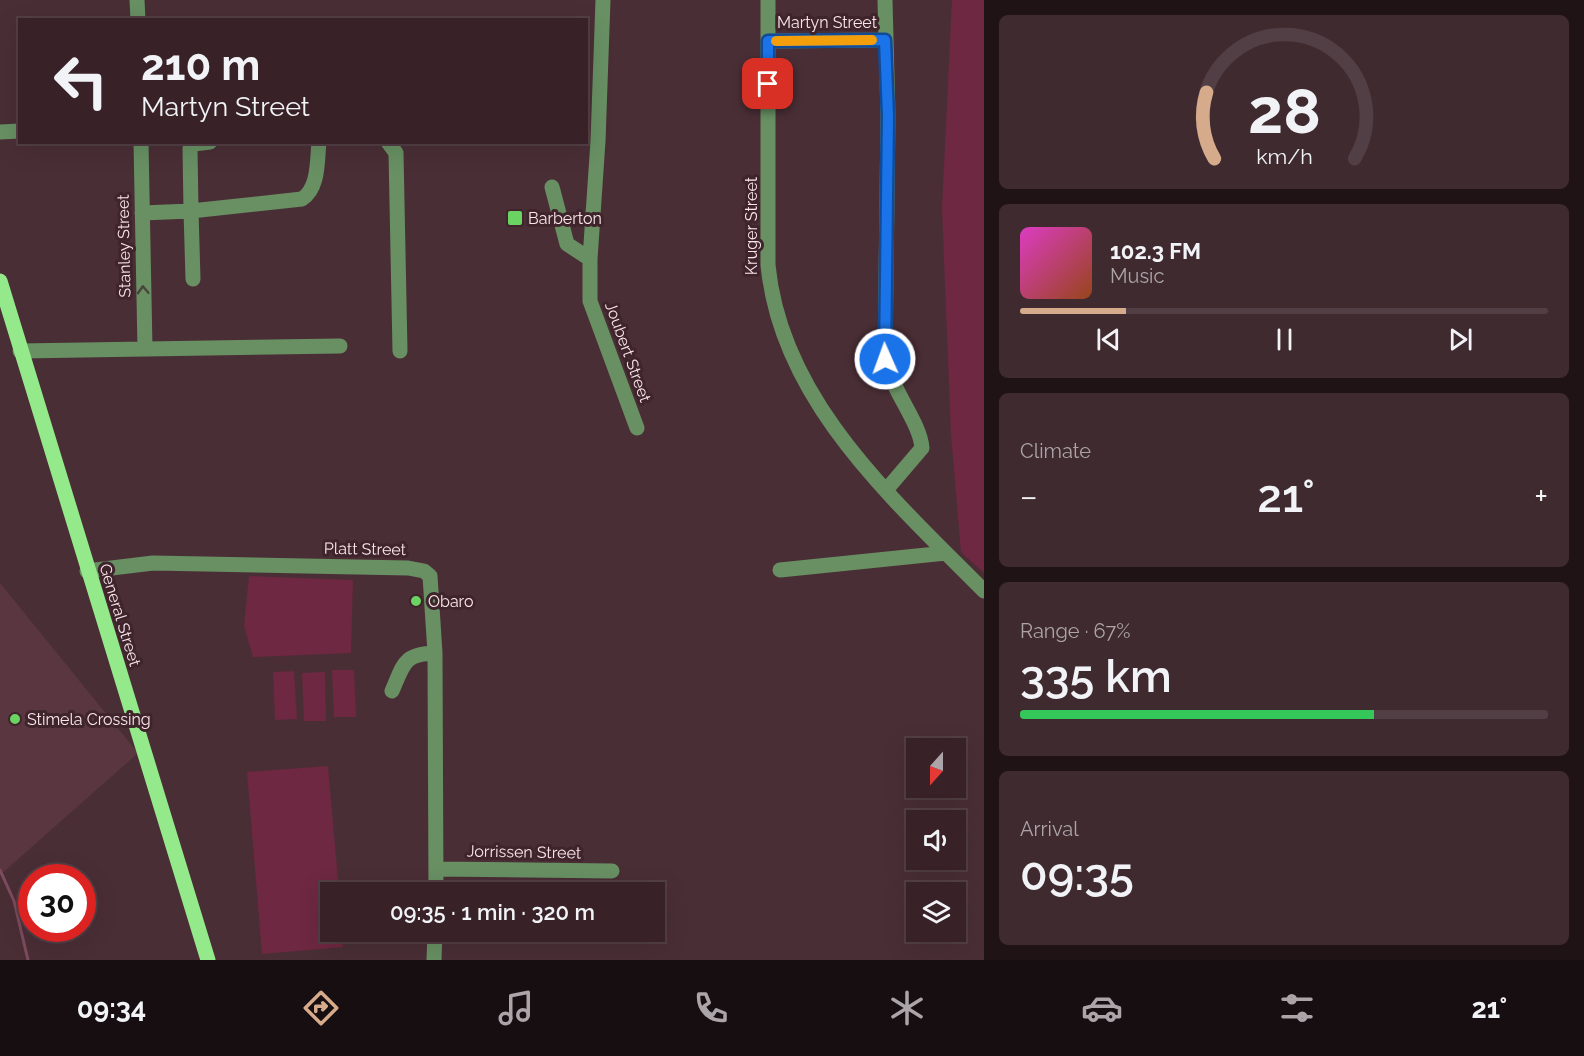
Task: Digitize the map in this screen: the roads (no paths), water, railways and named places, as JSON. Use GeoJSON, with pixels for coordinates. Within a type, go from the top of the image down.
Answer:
{"type":"FeatureCollection","features":[{"type":"Feature","properties":{"kind":"main road","name":"General Street"},"geometry":{"type":"LineString","coordinates":[[0,281],[208,960]]}},
{"type":"Feature","properties":{"kind":"street"},"geometry":{"type":"LineString","coordinates":[[137,0],[138,18]]}},
{"type":"Feature","properties":{"kind":"street","name":"Joubert Street"},"geometry":{"type":"LineString","coordinates":[[603,0],[598,141],[590,259],[592,308],[638,429]]}},
{"type":"Feature","properties":{"kind":"street","name":"Kruger Street"},"geometry":{"type":"LineString","coordinates":[[768,0],[768,265],[776,312],[796,365],[822,412],[845,443],[984,591]]}},
{"type":"Feature","properties":{"kind":"street"},"geometry":{"type":"LineString","coordinates":[[885,0],[888,116],[885,359],[892,384],[919,435],[922,448],[887,489]]}},
{"type":"Feature","properties":{"kind":"street","name":"Martyn Street"},"geometry":{"type":"LineString","coordinates":[[768,41],[885,40]]}},
{"type":"Feature","properties":{"kind":"street"},"geometry":{"type":"LineString","coordinates":[[0,132],[18,131]]}},
{"type":"Feature","properties":{"kind":"street","name":"Stanley Street"},"geometry":{"type":"LineString","coordinates":[[141,144],[145,349]]}},
{"type":"Feature","properties":{"kind":"street"},"geometry":{"type":"LineString","coordinates":[[193,279],[190,148],[194,144]]}},
{"type":"Feature","properties":{"kind":"street"},"geometry":{"type":"LineString","coordinates":[[142,213],[191,211],[302,199],[309,194],[315,183],[320,144]]}},
{"type":"Feature","properties":{"kind":"street"},"geometry":{"type":"LineString","coordinates":[[389,144],[396,153],[400,351]]}},
{"type":"Feature","properties":{"kind":"street"},"geometry":{"type":"LineString","coordinates":[[552,187],[567,244],[590,259]]}},
{"type":"Feature","properties":{"kind":"street"},"geometry":{"type":"LineString","coordinates":[[20,351],[340,346]]}},
{"type":"Feature","properties":{"kind":"street"},"geometry":{"type":"LineString","coordinates":[[780,570],[946,553]]}},
{"type":"Feature","properties":{"kind":"street","name":"Platt Street"},"geometry":{"type":"LineString","coordinates":[[87,571],[153,563],[417,568],[430,576],[433,585],[435,653],[436,882]]}},
{"type":"Feature","properties":{"kind":"street"},"geometry":{"type":"LineString","coordinates":[[392,691],[407,659],[417,653],[435,653]]}},
{"type":"Feature","properties":{"kind":"street","name":"Jorrissen Street"},"geometry":{"type":"LineString","coordinates":[[437,869],[612,871]]}},
{"type":"Feature","properties":{"kind":"street"},"geometry":{"type":"LineString","coordinates":[[434,960],[435,942]]}},
{"type":"Feature","properties":{"kind":"waterway"},"geometry":{"type":"LineString","coordinates":[[0,870],[14,901],[28,960]]}},
{"type":"Feature","properties":{"kind":"place","name":"Barberton"},"geometry":{"type":"Point","coordinates":[515,218]}},
{"type":"Feature","properties":{"kind":"place","name":"Obaro"},"geometry":{"type":"Point","coordinates":[416,601]}},
{"type":"Feature","properties":{"kind":"place","name":"Stimela Crossing"},"geometry":{"type":"Point","coordinates":[15,719]}}]}
